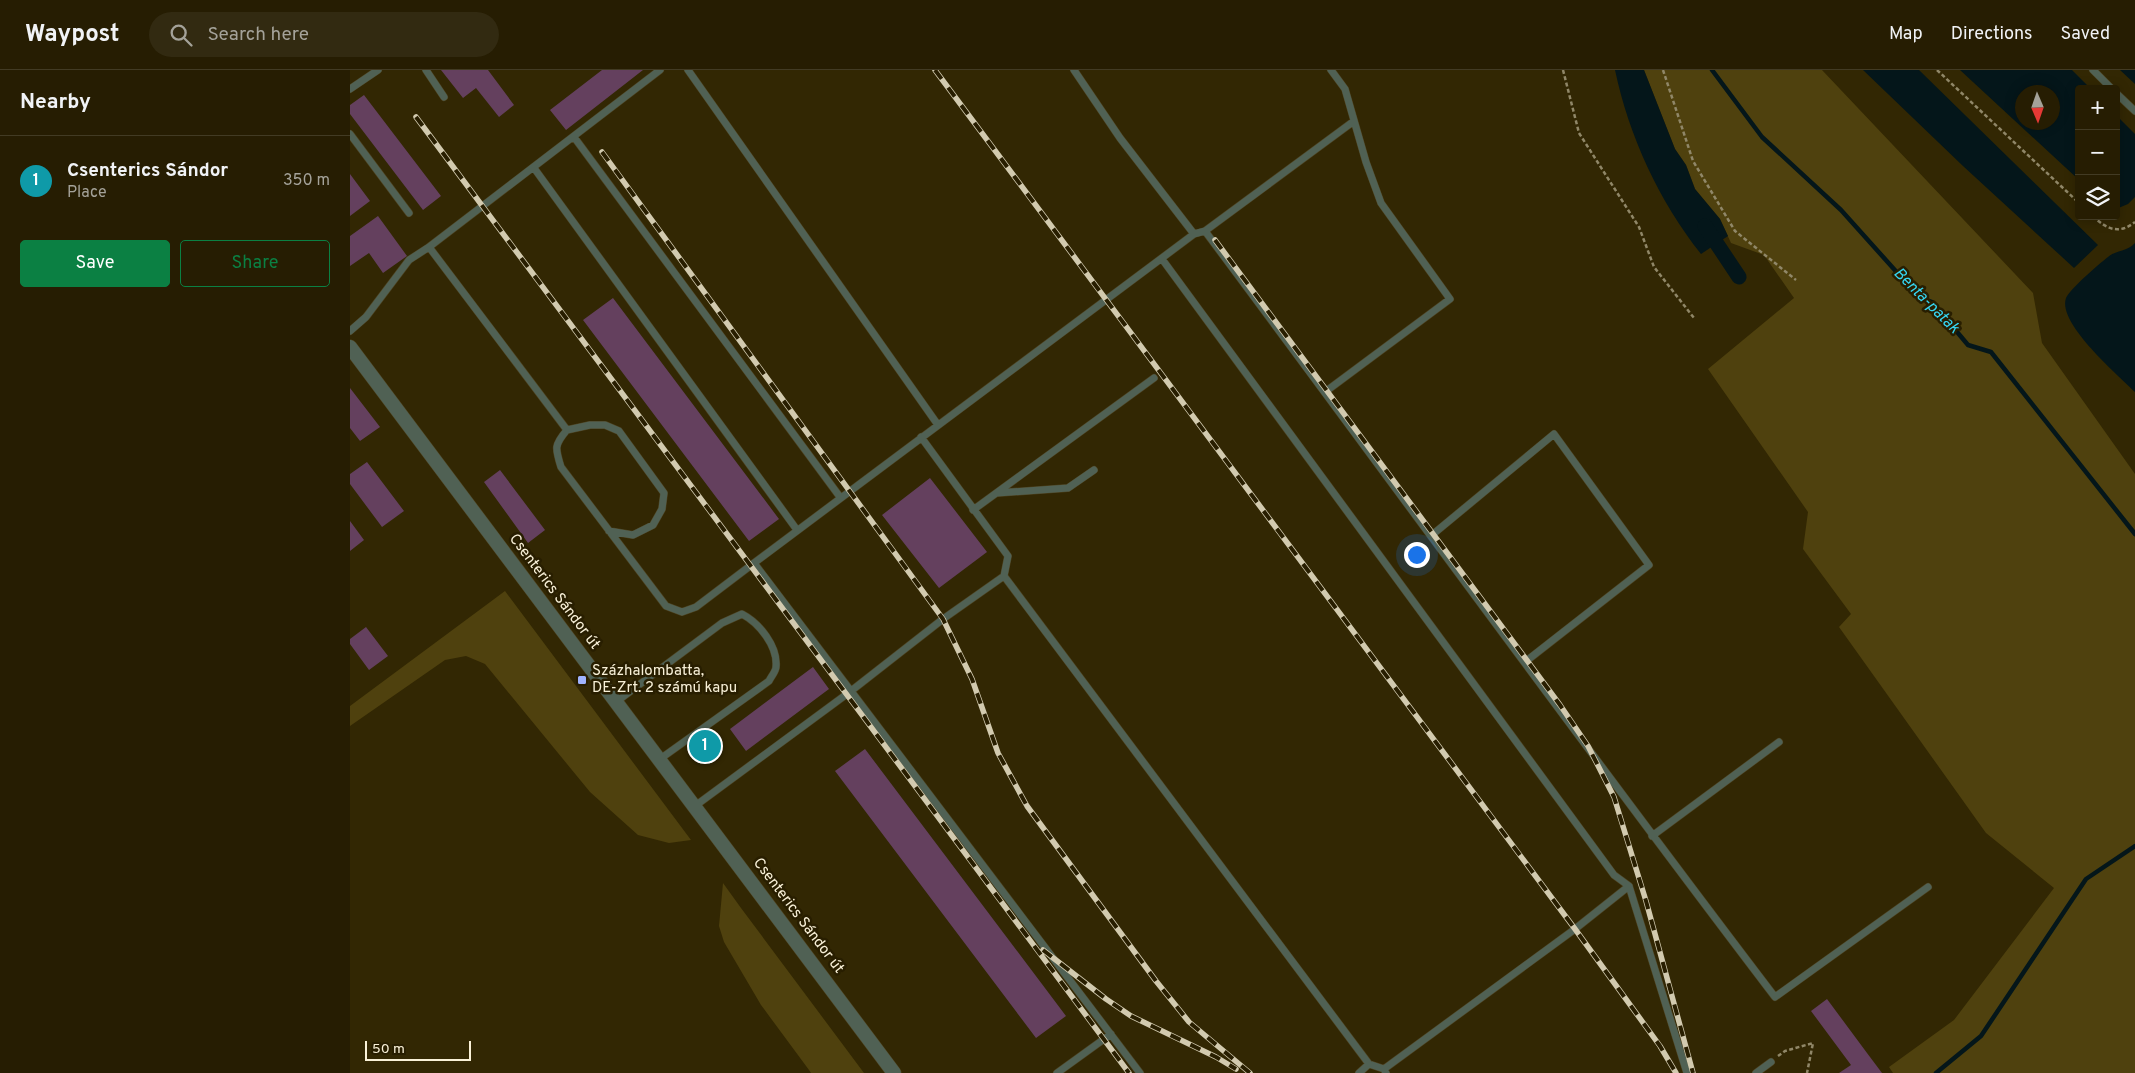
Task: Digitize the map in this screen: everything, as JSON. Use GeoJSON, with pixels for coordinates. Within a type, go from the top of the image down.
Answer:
{"type":"FeatureCollection","features":[{"type":"Feature","properties":{"kind":"street","name":"Csenterics Sándor út"},"geometry":{"type":"LineString","coordinates":[[350,347],[894,1073]]}},
{"type":"Feature","properties":{"kind":"lane"},"geometry":{"type":"LineString","coordinates":[[350,89],[378,70]]}},
{"type":"Feature","properties":{"kind":"lane"},"geometry":{"type":"LineString","coordinates":[[426,70],[444,97]]}},
{"type":"Feature","properties":{"kind":"lane"},"geometry":{"type":"LineString","coordinates":[[350,331],[366,317],[409,260],[534,168],[660,70]]}},
{"type":"Feature","properties":{"kind":"lane"},"geometry":{"type":"LineString","coordinates":[[688,70],[938,425]]}},
{"type":"Feature","properties":{"kind":"lane"},"geometry":{"type":"LineString","coordinates":[[1074,70],[1120,138],[1194,234]]}},
{"type":"Feature","properties":{"kind":"lane"},"geometry":{"type":"LineString","coordinates":[[1325,392],[1450,299],[1381,203],[1345,89],[1331,70]]}},
{"type":"Feature","properties":{"kind":"lane"},"geometry":{"type":"LineString","coordinates":[[2093,70],[2108,85]]}},
{"type":"Feature","properties":{"kind":"lane"},"geometry":{"type":"LineString","coordinates":[[2120,97],[2135,111]]}},
{"type":"Feature","properties":{"kind":"lane"},"geometry":{"type":"LineString","coordinates":[[609,531],[633,535],[653,525],[662,509],[664,493],[619,431],[605,425],[590,425],[567,430],[558,440],[556,450],[561,467],[609,531],[666,606],[682,612],[696,607],[840,497],[1194,234],[1205,231],[1354,121]]}},
{"type":"Feature","properties":{"kind":"lane"},"geometry":{"type":"LineString","coordinates":[[350,134],[409,213]]}},
{"type":"Feature","properties":{"kind":"lane"},"geometry":{"type":"LineString","coordinates":[[574,137],[840,497]]}},
{"type":"Feature","properties":{"kind":"lane"},"geometry":{"type":"LineString","coordinates":[[534,168],[797,530]]}},
{"type":"Feature","properties":{"kind":"lane"},"geometry":{"type":"LineString","coordinates":[[1205,231],[1432,535],[1652,836],[1775,997],[1928,887]]}},
{"type":"Feature","properties":{"kind":"lane"},"geometry":{"type":"LineString","coordinates":[[429,246],[567,430]]}},
{"type":"Feature","properties":{"kind":"lane"},"geometry":{"type":"LineString","coordinates":[[1162,259],[1614,875],[1629,886],[1687,1073]]}},
{"type":"Feature","properties":{"kind":"lane"},"geometry":{"type":"LineString","coordinates":[[973,510],[1154,378]]}},
{"type":"Feature","properties":{"kind":"lane"},"geometry":{"type":"LineString","coordinates":[[1432,535],[1554,434],[1649,565],[1525,662]]}},
{"type":"Feature","properties":{"kind":"lane"},"geometry":{"type":"LineString","coordinates":[[695,806],[851,691],[943,619],[1004,576],[1008,556],[921,438]]}},
{"type":"Feature","properties":{"kind":"lane"},"geometry":{"type":"LineString","coordinates":[[997,493],[1068,488],[1094,470]]}},
{"type":"Feature","properties":{"kind":"lane"},"geometry":{"type":"LineString","coordinates":[[754,563],[1140,1073]]}},
{"type":"Feature","properties":{"kind":"lane"},"geometry":{"type":"LineString","coordinates":[[1004,576],[1369,1064],[1385,1071],[1575,930],[1629,886]]}},
{"type":"Feature","properties":{"kind":"lane"},"geometry":{"type":"LineString","coordinates":[[616,702],[722,623],[742,614],[753,620],[775,650],[776,668],[769,681],[660,760]]}},
{"type":"Feature","properties":{"kind":"lane"},"geometry":{"type":"LineString","coordinates":[[1652,836],[1780,742]]}},
{"type":"Feature","properties":{"kind":"lane"},"geometry":{"type":"LineString","coordinates":[[1057,1073],[1112,1034]]}},
{"type":"Feature","properties":{"kind":"lane"},"geometry":{"type":"LineString","coordinates":[[1756,1073],[1771,1062]]}},
{"type":"Feature","properties":{"kind":"lane"},"geometry":{"type":"LineString","coordinates":[[1359,1073],[1369,1064]]}},
{"type":"Feature","properties":{"kind":"path"},"geometry":{"type":"LineString","coordinates":[[1563,70],[1579,133],[1639,227],[1654,267],[1694,318]]}},
{"type":"Feature","properties":{"kind":"path"},"geometry":{"type":"LineString","coordinates":[[1663,70],[1693,161],[1735,231],[1796,280]]}},
{"type":"Feature","properties":{"kind":"path"},"geometry":{"type":"LineString","coordinates":[[1937,70],[2075,199]]}},
{"type":"Feature","properties":{"kind":"path"},"geometry":{"type":"LineString","coordinates":[[2097,220],[2106,228],[2123,228],[2135,222]]}},
{"type":"Feature","properties":{"kind":"path"},"geometry":{"type":"LineString","coordinates":[[1771,1062],[1785,1051],[1814,1043],[1807,1073]]}},
{"type":"Feature","properties":{"kind":"shaded area"},"geometry":{"type":"Polygon","coordinates":[[[1615,70],[1644,70],[1675,149],[1686,165],[1695,189],[1720,219],[1728,236],[1701,254],[1672,212],[1648,167],[1628,119],[1615,70]]]}},
{"type":"Feature","properties":{"kind":"shaded area"},"geometry":{"type":"Polygon","coordinates":[[[1644,70],[1822,70],[2033,293],[2042,343],[2135,474],[2135,1073],[1893,1073],[1889,1067],[1954,1020],[2054,888],[1986,833],[1839,627],[1851,614],[1803,549],[1808,512],[1708,369],[1794,298],[1764,255],[1731,243],[1720,219],[1695,189],[1686,165],[1675,149],[1644,70]]]}},
{"type":"Feature","properties":{"kind":"shaded area"},"geometry":{"type":"Polygon","coordinates":[[[1863,70],[1919,70],[2098,245],[2074,268],[1963,166],[1863,70]]]}},
{"type":"Feature","properties":{"kind":"shaded area"},"geometry":{"type":"Polygon","coordinates":[[[1960,70],[2072,70],[2087,85],[2075,85],[2075,176],[2025,130],[2060,130],[2060,85],[2015,85],[2015,121],[1960,70]]]}},
{"type":"Feature","properties":{"kind":"shaded area"},"geometry":{"type":"Polygon","coordinates":[[[2120,70],[2135,70],[2135,84],[2120,70]]]}},
{"type":"Feature","properties":{"kind":"shaded area"},"geometry":{"type":"Polygon","coordinates":[[[2120,119],[2135,134],[2135,197],[2128,204],[2120,207],[2120,119]]]}},
{"type":"Feature","properties":{"kind":"shaded area"},"geometry":{"type":"Polygon","coordinates":[[[2135,243],[2135,392],[2079,334],[2066,309],[2066,298],[2098,265],[2111,255],[2129,248],[2135,243]]]}},
{"type":"Feature","properties":{"kind":"shaded area"},"geometry":{"type":"Polygon","coordinates":[[[505,591],[691,840],[669,843],[638,835],[590,792],[485,664],[466,656],[445,660],[350,726],[350,706],[505,591]]]}},
{"type":"Feature","properties":{"kind":"shaded area"},"geometry":{"type":"Polygon","coordinates":[[[723,883],[864,1073],[811,1073],[761,1005],[724,942],[719,926],[723,883]]]}},
{"type":"Feature","properties":{"kind":"building"},"geometry":{"type":"Polygon","coordinates":[[[441,70],[488,70],[514,105],[499,117],[476,88],[463,98],[441,70]]]}},
{"type":"Feature","properties":{"kind":"building"},"geometry":{"type":"Polygon","coordinates":[[[602,70],[643,70],[566,130],[550,110],[602,70]]]}},
{"type":"Feature","properties":{"kind":"building"},"geometry":{"type":"Polygon","coordinates":[[[364,95],[441,196],[423,210],[350,114],[350,105],[364,95]]]}},
{"type":"Feature","properties":{"kind":"building"},"geometry":{"type":"Polygon","coordinates":[[[350,174],[370,201],[350,216],[350,174]]]}},
{"type":"Feature","properties":{"kind":"building"},"geometry":{"type":"Polygon","coordinates":[[[378,216],[407,256],[383,273],[369,253],[350,266],[350,236],[378,216]]]}},
{"type":"Feature","properties":{"kind":"building"},"geometry":{"type":"Polygon","coordinates":[[[613,298],[779,519],[749,541],[583,320],[613,298]]]}},
{"type":"Feature","properties":{"kind":"building"},"geometry":{"type":"Polygon","coordinates":[[[350,388],[380,427],[360,441],[350,428],[350,388]]]}},
{"type":"Feature","properties":{"kind":"building"},"geometry":{"type":"Polygon","coordinates":[[[367,462],[404,511],[382,527],[350,484],[350,474],[367,462]]]}},
{"type":"Feature","properties":{"kind":"building"},"geometry":{"type":"Polygon","coordinates":[[[500,470],[545,530],[528,543],[484,482],[500,470]]]}},
{"type":"Feature","properties":{"kind":"building"},"geometry":{"type":"Polygon","coordinates":[[[930,478],[987,552],[939,588],[882,515],[930,478]]]}},
{"type":"Feature","properties":{"kind":"building"},"geometry":{"type":"Polygon","coordinates":[[[350,521],[364,540],[350,551],[350,521]]]}},
{"type":"Feature","properties":{"kind":"building"},"geometry":{"type":"Polygon","coordinates":[[[366,627],[388,656],[369,670],[350,644],[350,639],[366,627]]]}},
{"type":"Feature","properties":{"kind":"building"},"geometry":{"type":"Polygon","coordinates":[[[813,667],[829,689],[746,751],[730,729],[813,667]]]}},
{"type":"Feature","properties":{"kind":"building"},"geometry":{"type":"Polygon","coordinates":[[[865,749],[1066,1016],[1036,1038],[835,771],[865,749]]]}},
{"type":"Feature","properties":{"kind":"building"},"geometry":{"type":"Polygon","coordinates":[[[1827,999],[1882,1073],[1839,1073],[1851,1065],[1811,1011],[1827,999]]]}},
{"type":"Feature","properties":{"kind":"waterway","name":"Benta-patak"},"geometry":{"type":"LineString","coordinates":[[1712,70],[1762,137],[1841,210],[1919,297],[1932,302],[1968,345],[1991,352],[2135,534]]}},
{"type":"Feature","properties":{"kind":"waterway"},"geometry":{"type":"LineString","coordinates":[[1705,226],[1739,277]]}},
{"type":"Feature","properties":{"kind":"waterway"},"geometry":{"type":"LineString","coordinates":[[1936,1073],[1981,1036],[2086,879],[2135,846]]}},
{"type":"Feature","properties":{"kind":"railway"},"geometry":{"type":"LineString","coordinates":[[935,70],[1575,929],[1660,1046],[1676,1073]]}},
{"type":"Feature","properties":{"kind":"railway"},"geometry":{"type":"LineString","coordinates":[[416,117],[1129,1073]]}},
{"type":"Feature","properties":{"kind":"railway"},"geometry":{"type":"LineString","coordinates":[[602,152],[943,619],[972,679],[998,753],[1027,806],[1156,981],[1189,1022],[1250,1073]]}},
{"type":"Feature","properties":{"kind":"railway"},"geometry":{"type":"LineString","coordinates":[[1215,240],[1560,705],[1588,746],[1614,797],[1646,901],[1693,1073]]}},
{"type":"Feature","properties":{"kind":"railway"},"geometry":{"type":"LineString","coordinates":[[1043,950],[1131,1016],[1216,1057],[1236,1069]]}},
{"type":"Feature","properties":{"kind":"place","name":"Százhalombatta, DE-Zrt. 2 számú kapu"},"geometry":{"type":"Point","coordinates":[582,680]}},
{"type":"Feature","properties":{"kind":"place","name":"Csenterics Sándor"},"geometry":{"type":"Point","coordinates":[705,746]}}]}
